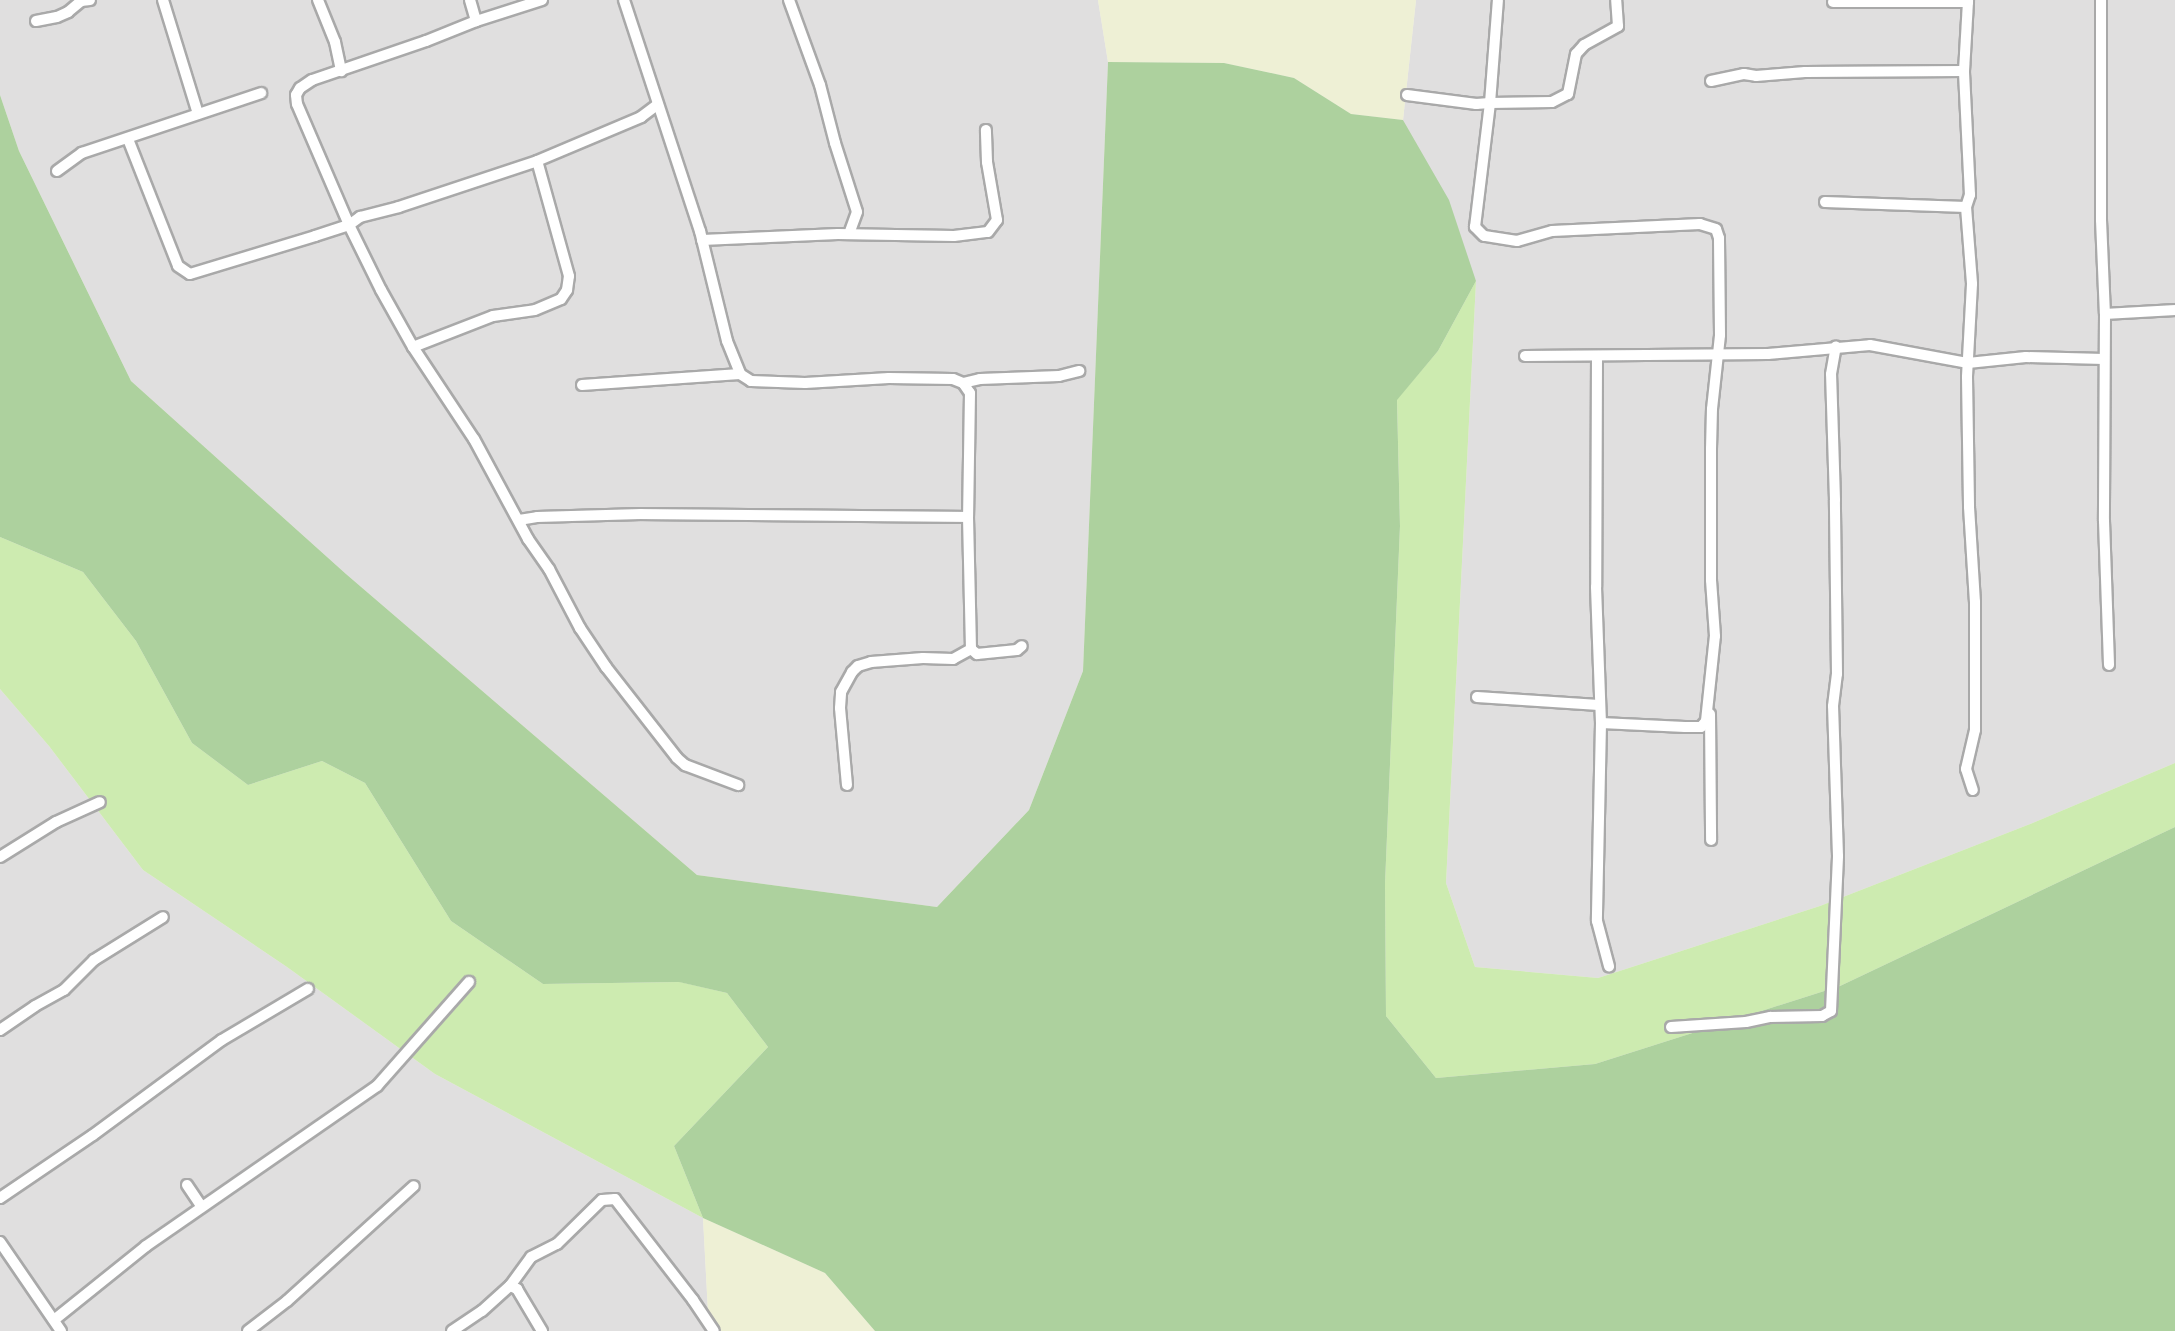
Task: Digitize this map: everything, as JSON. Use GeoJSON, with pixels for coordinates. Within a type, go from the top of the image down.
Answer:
{"type":"FeatureCollection","features":[{"type":"Feature","properties":{"kind":"street"},"geometry":{"type":"LineString","coordinates":[[36,21],[57,17],[69,12],[81,1],[90,0]]}},
{"type":"Feature","properties":{"kind":"street"},"geometry":{"type":"LineString","coordinates":[[163,0],[198,114]]}},
{"type":"Feature","properties":{"kind":"street"},"geometry":{"type":"LineString","coordinates":[[318,0],[335,42],[341,71]]}},
{"type":"Feature","properties":{"kind":"street"},"geometry":{"type":"LineString","coordinates":[[470,0],[476,21]]}},
{"type":"Feature","properties":{"kind":"street"},"geometry":{"type":"LineString","coordinates":[[542,0],[476,21],[312,80],[300,88],[296,95],[301,116],[349,225],[381,290],[413,347],[474,439],[580,628],[606,667],[677,758],[693,769],[738,785]]}},
{"type":"Feature","properties":{"kind":"street"},"geometry":{"type":"LineString","coordinates":[[624,0],[702,240],[727,341],[741,374],[750,381],[805,383],[889,378],[953,379],[963,383],[970,393],[968,517],[971,649],[977,654],[1017,650],[1022,646]]}},
{"type":"Feature","properties":{"kind":"street"},"geometry":{"type":"LineString","coordinates":[[789,0],[820,85],[855,206],[857,218],[849,234]]}},
{"type":"Feature","properties":{"kind":"street"},"geometry":{"type":"LineString","coordinates":[[1498,0],[1490,103],[1476,227],[1484,236],[1517,241],[1552,231],[1686,224],[1708,225],[1716,229],[1719,238],[1720,335],[1711,449],[1711,580],[1715,636],[1706,721],[1701,727],[1600,723]]}},
{"type":"Feature","properties":{"kind":"street"},"geometry":{"type":"LineString","coordinates":[[1407,95],[1476,104],[1552,102],[1568,94],[1568,83],[1576,54],[1584,45],[1617,26],[1616,0]]}},
{"type":"Feature","properties":{"kind":"street"},"geometry":{"type":"LineString","coordinates":[[2101,0],[2101,220],[2106,314],[2104,521],[2109,665]]}},
{"type":"Feature","properties":{"kind":"street"},"geometry":{"type":"LineString","coordinates":[[1833,2],[1968,1],[1964,71],[1970,195],[1966,207],[1972,284],[1968,363],[1969,507],[1975,602],[1975,730],[1966,769],[1973,790]]}},
{"type":"Feature","properties":{"kind":"street"},"geometry":{"type":"LineString","coordinates":[[1711,81],[1744,74],[1756,76],[1805,72],[1964,71]]}},
{"type":"Feature","properties":{"kind":"street"},"geometry":{"type":"LineString","coordinates":[[57,171],[82,153],[261,93]]}},
{"type":"Feature","properties":{"kind":"street"},"geometry":{"type":"LineString","coordinates":[[128,139],[178,266],[183,272],[197,273],[349,225],[360,217],[399,207],[537,161],[641,117],[657,105]]}},
{"type":"Feature","properties":{"kind":"street"},"geometry":{"type":"LineString","coordinates":[[702,240],[849,234],[954,236],[988,232],[997,220],[987,162],[986,130]]}},
{"type":"Feature","properties":{"kind":"street"},"geometry":{"type":"LineString","coordinates":[[413,347],[494,316],[535,310],[561,299],[567,290],[569,276],[537,161]]}},
{"type":"Feature","properties":{"kind":"street"},"geometry":{"type":"LineString","coordinates":[[1825,202],[1966,207]]}},
{"type":"Feature","properties":{"kind":"street"},"geometry":{"type":"LineString","coordinates":[[2106,314],[2175,310]]}},
{"type":"Feature","properties":{"kind":"street"},"geometry":{"type":"LineString","coordinates":[[1525,356],[1768,354],[1836,346],[1870,345],[1968,363],[2026,357],[2104,359]]}},
{"type":"Feature","properties":{"kind":"street"},"geometry":{"type":"LineString","coordinates":[[1671,1028],[1746,1022],[1770,1017],[1822,1016],[1832,1011],[1838,856],[1833,706],[1837,674],[1831,374],[1836,346]]}},
{"type":"Feature","properties":{"kind":"street"},"geometry":{"type":"LineString","coordinates":[[1597,357],[1596,587],[1600,723],[1598,921],[1609,966]]}},
{"type":"Feature","properties":{"kind":"street"},"geometry":{"type":"LineString","coordinates":[[963,383],[980,379],[1059,376],[1079,371]]}},
{"type":"Feature","properties":{"kind":"street"},"geometry":{"type":"LineString","coordinates":[[582,385],[741,374]]}},
{"type":"Feature","properties":{"kind":"street"},"geometry":{"type":"LineString","coordinates":[[519,520],[537,517],[641,514],[968,517]]}},
{"type":"Feature","properties":{"kind":"street"},"geometry":{"type":"LineString","coordinates":[[847,785],[840,708],[841,692],[852,672],[858,666],[872,662],[923,658],[953,660],[971,649]]}},
{"type":"Feature","properties":{"kind":"street"},"geometry":{"type":"LineString","coordinates":[[1477,697],[1599,705]]}},
{"type":"Feature","properties":{"kind":"street"},"geometry":{"type":"LineString","coordinates":[[1709,704],[1711,840]]}},
{"type":"Feature","properties":{"kind":"street"},"geometry":{"type":"LineString","coordinates":[[0,857],[56,822],[100,802]]}},
{"type":"Feature","properties":{"kind":"street"},"geometry":{"type":"LineString","coordinates":[[0,1030],[35,1006],[64,990],[94,960],[163,917]]}},
{"type":"Feature","properties":{"kind":"street"},"geometry":{"type":"LineString","coordinates":[[54,1320],[146,1245],[377,1086],[469,982]]}},
{"type":"Feature","properties":{"kind":"street"},"geometry":{"type":"LineString","coordinates":[[0,1198],[93,1135],[222,1040],[308,989]]}},
{"type":"Feature","properties":{"kind":"street"},"geometry":{"type":"LineString","coordinates":[[187,1185],[201,1206]]}},
{"type":"Feature","properties":{"kind":"street"},"geometry":{"type":"LineString","coordinates":[[248,1331],[286,1301],[414,1186]]}},
{"type":"Feature","properties":{"kind":"street"},"geometry":{"type":"LineString","coordinates":[[452,1331],[482,1311],[510,1286],[531,1257],[557,1244],[602,1200],[615,1199],[693,1300],[714,1331]]}},
{"type":"Feature","properties":{"kind":"street"},"geometry":{"type":"LineString","coordinates":[[0,1242],[61,1331]]}},
{"type":"Feature","properties":{"kind":"street"},"geometry":{"type":"LineString","coordinates":[[510,1286],[518,1289],[542,1331]]}},
{"type":"Feature","properties":{"kind":"shaded area"},"geometry":{"type":"Polygon","coordinates":[[[0,0],[1098,0],[1108,62],[1083,671],[1029,810],[937,907],[697,875],[346,574],[131,381],[19,151],[0,95],[0,0]]]}},
{"type":"Feature","properties":{"kind":"shaded area"},"geometry":{"type":"Polygon","coordinates":[[[1416,0],[2175,0],[2175,763],[2035,822],[1820,906],[1598,978],[1475,967],[1446,883],[1476,281],[1403,120],[1416,0]]]}},
{"type":"Feature","properties":{"kind":"shaded area"},"geometry":{"type":"Polygon","coordinates":[[[0,689],[49,746],[143,870],[287,967],[435,1074],[703,1218],[709,1331],[0,1331],[0,689]]]}},
{"type":"Feature","properties":{"kind":"green space"},"geometry":{"type":"Polygon","coordinates":[[[1098,0],[1416,0],[1403,120],[1351,114],[1294,78],[1224,63],[1108,62],[1098,0]]]}},
{"type":"Feature","properties":{"kind":"green space"},"geometry":{"type":"Polygon","coordinates":[[[1108,62],[1224,63],[1294,78],[1351,114],[1403,120],[1449,200],[1476,281],[1438,351],[1397,400],[1400,526],[1385,884],[1386,1016],[1436,1078],[1595,1064],[1840,986],[2175,827],[2175,1331],[875,1331],[825,1273],[703,1218],[674,1146],[768,1047],[727,993],[679,982],[543,984],[451,921],[365,783],[322,761],[248,785],[192,743],[136,641],[83,572],[0,537],[0,95],[19,151],[131,381],[346,574],[697,875],[937,907],[1029,810],[1083,671],[1108,62]]]}},
{"type":"Feature","properties":{"kind":"green space"},"geometry":{"type":"Polygon","coordinates":[[[1476,281],[1446,883],[1475,967],[1598,978],[1820,906],[2035,822],[2175,763],[2175,827],[1840,986],[1595,1064],[1436,1078],[1386,1016],[1385,884],[1400,526],[1397,399],[1438,351],[1476,281]]]}},
{"type":"Feature","properties":{"kind":"green space"},"geometry":{"type":"Polygon","coordinates":[[[0,537],[83,572],[136,641],[192,743],[248,785],[322,761],[365,783],[451,921],[543,984],[680,982],[727,993],[768,1047],[674,1146],[703,1218],[435,1074],[287,967],[143,870],[49,746],[0,689],[0,537]]]}},
{"type":"Feature","properties":{"kind":"green space"},"geometry":{"type":"Polygon","coordinates":[[[703,1218],[825,1273],[875,1331],[709,1331],[703,1218]]]}}]}
